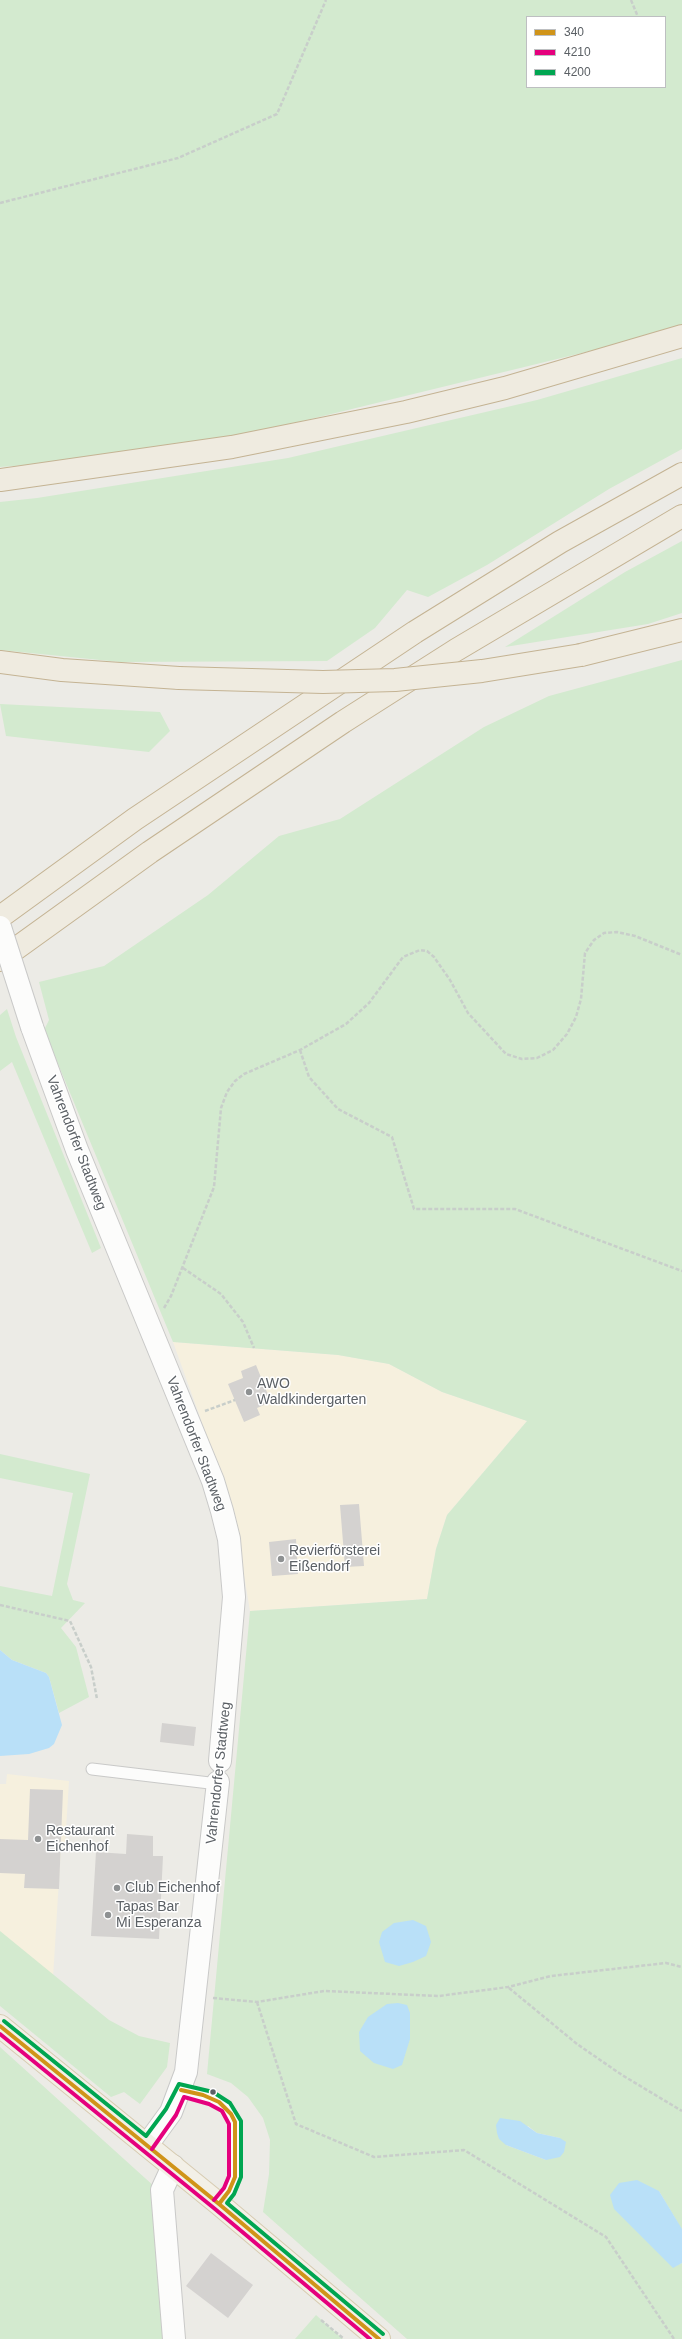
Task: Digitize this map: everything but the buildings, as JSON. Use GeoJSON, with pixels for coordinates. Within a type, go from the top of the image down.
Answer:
{"type":"FeatureCollection","features":[{"type":"Feature","properties":{"kind":"highway"},"geometry":{"type":"LineString","coordinates":[[0,480],[232,446],[406,412],[505,388],[682,336]]}},
{"type":"Feature","properties":{"kind":"highway"},"geometry":{"type":"LineString","coordinates":[[0,917],[135,819],[415,632],[560,542],[682,474]]}},
{"type":"Feature","properties":{"kind":"highway"},"geometry":{"type":"LineString","coordinates":[[0,960],[150,852],[343,722],[456,650],[682,516]]}},
{"type":"Feature","properties":{"kind":"highway"},"geometry":{"type":"LineString","coordinates":[[0,662],[62,670],[179,678],[323,682],[403,679],[482,671],[581,655],[682,630]]}},
{"type":"Feature","properties":{"kind":"main road"},"geometry":{"type":"LineString","coordinates":[[0,2026],[173,2166],[379,2339]]}},
{"type":"Feature","properties":{"kind":"street","name":"Vahrendorfer Stadtweg"},"geometry":{"type":"LineString","coordinates":[[0,927],[32,1027],[77,1150],[213,1481],[229,1539],[234,1605],[220,1761]]}},
{"type":"Feature","properties":{"kind":"street","name":"Vahrendorfer Stadtweg"},"geometry":{"type":"LineString","coordinates":[[147,2145],[171,2112],[181,2090],[186,2072],[218,1783]]}},
{"type":"Feature","properties":{"kind":"street"},"geometry":{"type":"LineString","coordinates":[[173,2166],[162,2190],[174,2339]]}},
{"type":"Feature","properties":{"kind":"lane","name":"Vahrendorfer Stadtweg"},"geometry":{"type":"LineString","coordinates":[[218,1783],[220,1761]]}},
{"type":"Feature","properties":{"kind":"lane"},"geometry":{"type":"LineString","coordinates":[[92,1769],[218,1783]]}},
{"type":"Feature","properties":{"kind":"lane"},"geometry":{"type":"LineString","coordinates":[[181,2090],[203,2095],[219,2102],[231,2114],[235,2122],[235,2177],[230,2191],[219,2204]]}},
{"type":"Feature","properties":{"kind":"path"},"geometry":{"type":"LineString","coordinates":[[0,203],[178,158],[277,114],[326,0]]}},
{"type":"Feature","properties":{"kind":"path"},"geometry":{"type":"LineString","coordinates":[[631,0],[638,16]]}},
{"type":"Feature","properties":{"kind":"path"},"geometry":{"type":"LineString","coordinates":[[148,1320],[163,1310],[171,1296],[214,1187],[220,1108],[227,1092],[235,1081],[244,1074],[300,1050],[346,1024],[369,1003],[403,957],[413,951],[427,951],[434,957],[450,980],[468,1014],[506,1054],[522,1059],[537,1058],[553,1050],[567,1034],[576,1017],[581,999],[586,953],[594,940],[604,933],[617,932],[635,936],[682,955]]}},
{"type":"Feature","properties":{"kind":"path"},"geometry":{"type":"LineString","coordinates":[[300,1050],[309,1077],[338,1108],[392,1137],[414,1209],[515,1209],[682,1271]]}},
{"type":"Feature","properties":{"kind":"path"},"geometry":{"type":"LineString","coordinates":[[183,1268],[221,1294],[243,1322],[254,1348]]}},
{"type":"Feature","properties":{"kind":"path"},"geometry":{"type":"LineString","coordinates":[[201,1413],[235,1400]]}},
{"type":"Feature","properties":{"kind":"path"},"geometry":{"type":"LineString","coordinates":[[0,1605],[70,1621],[91,1666],[97,1699]]}},
{"type":"Feature","properties":{"kind":"path"},"geometry":{"type":"LineString","coordinates":[[195,1995],[257,2002],[324,1990],[439,1996],[508,1987],[551,1976],[566,1974],[666,1963],[682,1968]]}},
{"type":"Feature","properties":{"kind":"path"},"geometry":{"type":"LineString","coordinates":[[508,1987],[577,2044],[622,2075],[682,2111]]}},
{"type":"Feature","properties":{"kind":"path"},"geometry":{"type":"LineString","coordinates":[[257,2002],[296,2124],[374,2157],[464,2150],[606,2237],[674,2339]]}},
{"type":"Feature","properties":{"kind":"shaded area"},"geometry":{"type":"Polygon","coordinates":[[[173,1342],[338,1355],[389,1364],[442,1392],[527,1421],[447,1515],[436,1549],[427,1599],[250,1611],[236,1527],[222,1478],[173,1342]]]}},
{"type":"Feature","properties":{"kind":"shaded area"},"geometry":{"type":"Polygon","coordinates":[[[7,1774],[69,1781],[65,1846],[61,1846],[53,1978],[0,1935],[0,1784],[6,1784],[7,1774]]]}},
{"type":"Feature","properties":{"kind":"green space"},"geometry":{"type":"Polygon","coordinates":[[[0,0],[682,0],[682,325],[627,342],[241,436],[70,462],[0,467],[0,0]]]}},
{"type":"Feature","properties":{"kind":"green space"},"geometry":{"type":"Polygon","coordinates":[[[682,358],[682,449],[609,489],[487,565],[428,597],[407,590],[375,628],[327,661],[120,662],[0,650],[0,502],[37,498],[288,458],[537,400],[682,358]]]}},
{"type":"Feature","properties":{"kind":"green space"},"geometry":{"type":"Polygon","coordinates":[[[682,541],[682,613],[648,624],[505,647],[625,572],[682,541]]]}},
{"type":"Feature","properties":{"kind":"green space"},"geometry":{"type":"Polygon","coordinates":[[[682,660],[682,2230],[659,2191],[673,2267],[682,2263],[682,2339],[407,2339],[263,2212],[269,2174],[270,2140],[263,2118],[248,2097],[231,2083],[207,2074],[250,1611],[427,1599],[436,1549],[447,1515],[527,1421],[442,1392],[389,1364],[338,1355],[173,1342],[44,1030],[49,1020],[39,982],[104,966],[208,895],[279,836],[340,819],[484,727],[549,696],[682,660]],[[528,2126],[506,2145],[546,2160],[560,2138],[537,2133],[528,2126]]]}},
{"type":"Feature","properties":{"kind":"green space"},"geometry":{"type":"Polygon","coordinates":[[[0,704],[160,712],[170,731],[149,752],[6,736],[0,704]]]}},
{"type":"Feature","properties":{"kind":"green space"},"geometry":{"type":"Polygon","coordinates":[[[7,1009],[16,1037],[101,1248],[92,1253],[12,1062],[0,1071],[0,1015],[7,1009]]]}},
{"type":"Feature","properties":{"kind":"green space"},"geometry":{"type":"Polygon","coordinates":[[[0,1454],[90,1474],[67,1584],[73,1600],[85,1603],[61,1628],[76,1647],[89,1697],[59,1713],[49,1677],[46,1673],[12,1660],[0,1650],[0,1586],[52,1596],[73,1493],[0,1478],[0,1454]]]}},
{"type":"Feature","properties":{"kind":"green space"},"geometry":{"type":"Polygon","coordinates":[[[0,1931],[109,2020],[139,2036],[170,2043],[167,2067],[140,2104],[124,2092],[111,2097],[0,2006],[0,1931]]]}},
{"type":"Feature","properties":{"kind":"green space"},"geometry":{"type":"Polygon","coordinates":[[[0,2047],[166,2197],[174,2339],[0,2339],[0,2047]]]}},
{"type":"Feature","properties":{"kind":"green space"},"geometry":{"type":"Polygon","coordinates":[[[316,2315],[343,2339],[295,2339],[316,2315]]]}},
{"type":"Feature","properties":{"kind":"water"},"geometry":{"type":"Polygon","coordinates":[[[0,1650],[12,1660],[46,1673],[49,1677],[62,1725],[54,1744],[49,1748],[29,1754],[0,1756],[0,1650]]]}},
{"type":"Feature","properties":{"kind":"water"},"geometry":{"type":"Polygon","coordinates":[[[413,1920],[426,1926],[431,1942],[426,1956],[399,1966],[385,1962],[379,1942],[382,1932],[394,1923],[413,1920]]]}},
{"type":"Feature","properties":{"kind":"water"},"geometry":{"type":"Polygon","coordinates":[[[398,2003],[407,2005],[410,2013],[410,2039],[402,2065],[393,2069],[374,2063],[360,2051],[359,2032],[368,2017],[387,2004],[398,2003]]]}},
{"type":"Feature","properties":{"kind":"water"},"geometry":{"type":"Polygon","coordinates":[[[500,2118],[520,2121],[537,2133],[560,2138],[566,2142],[564,2152],[560,2157],[546,2160],[506,2145],[499,2139],[497,2133],[496,2125],[500,2118]]]}},
{"type":"Feature","properties":{"kind":"water"},"geometry":{"type":"Polygon","coordinates":[[[637,2180],[659,2191],[682,2229],[682,2263],[673,2268],[614,2209],[610,2195],[619,2183],[637,2180]]]}},
{"type":"Feature","properties":{"kind":"transit line","name":"4200"},"geometry":{"type":"LineString","coordinates":[[4,2021],[146,2136],[166,2109],[179,2084],[213,2092],[230,2103],[241,2121],[241,2177],[234,2194],[227,2203],[383,2334]]}},
{"type":"Feature","properties":{"kind":"transit line","name":"340"},"geometry":{"type":"LineString","coordinates":[[0,2026],[219,2204],[379,2339]]}},
{"type":"Feature","properties":{"kind":"transit line","name":"4210"},"geometry":{"type":"LineString","coordinates":[[0,2034],[215,2209],[370,2339]]}},
{"type":"Feature","properties":{"kind":"transit line","name":"340"},"geometry":{"type":"LineString","coordinates":[[181,2090],[203,2095],[219,2102],[231,2114],[235,2122],[235,2177],[229,2191],[219,2204]]}},
{"type":"Feature","properties":{"kind":"transit line","name":"4210"},"geometry":{"type":"LineString","coordinates":[[152,2149],[176,2115],[184,2097],[209,2104],[222,2111],[229,2124],[229,2176],[224,2188],[214,2200]]}},
{"type":"Feature","properties":{"kind":"place","name":"AWO Waldkindergarten"},"geometry":{"type":"Point","coordinates":[249,1392]}},
{"type":"Feature","properties":{"kind":"place","name":"Revierförsterei Eißendorf"},"geometry":{"type":"Point","coordinates":[281,1559]}},
{"type":"Feature","properties":{"kind":"place","name":"Restaurant Eichenhof"},"geometry":{"type":"Point","coordinates":[38,1839]}},
{"type":"Feature","properties":{"kind":"place","name":"Club Eichenhof"},"geometry":{"type":"Point","coordinates":[117,1888]}},
{"type":"Feature","properties":{"kind":"place","name":"Tapas Bar Mi Esperanza"},"geometry":{"type":"Point","coordinates":[108,1915]}}]}
